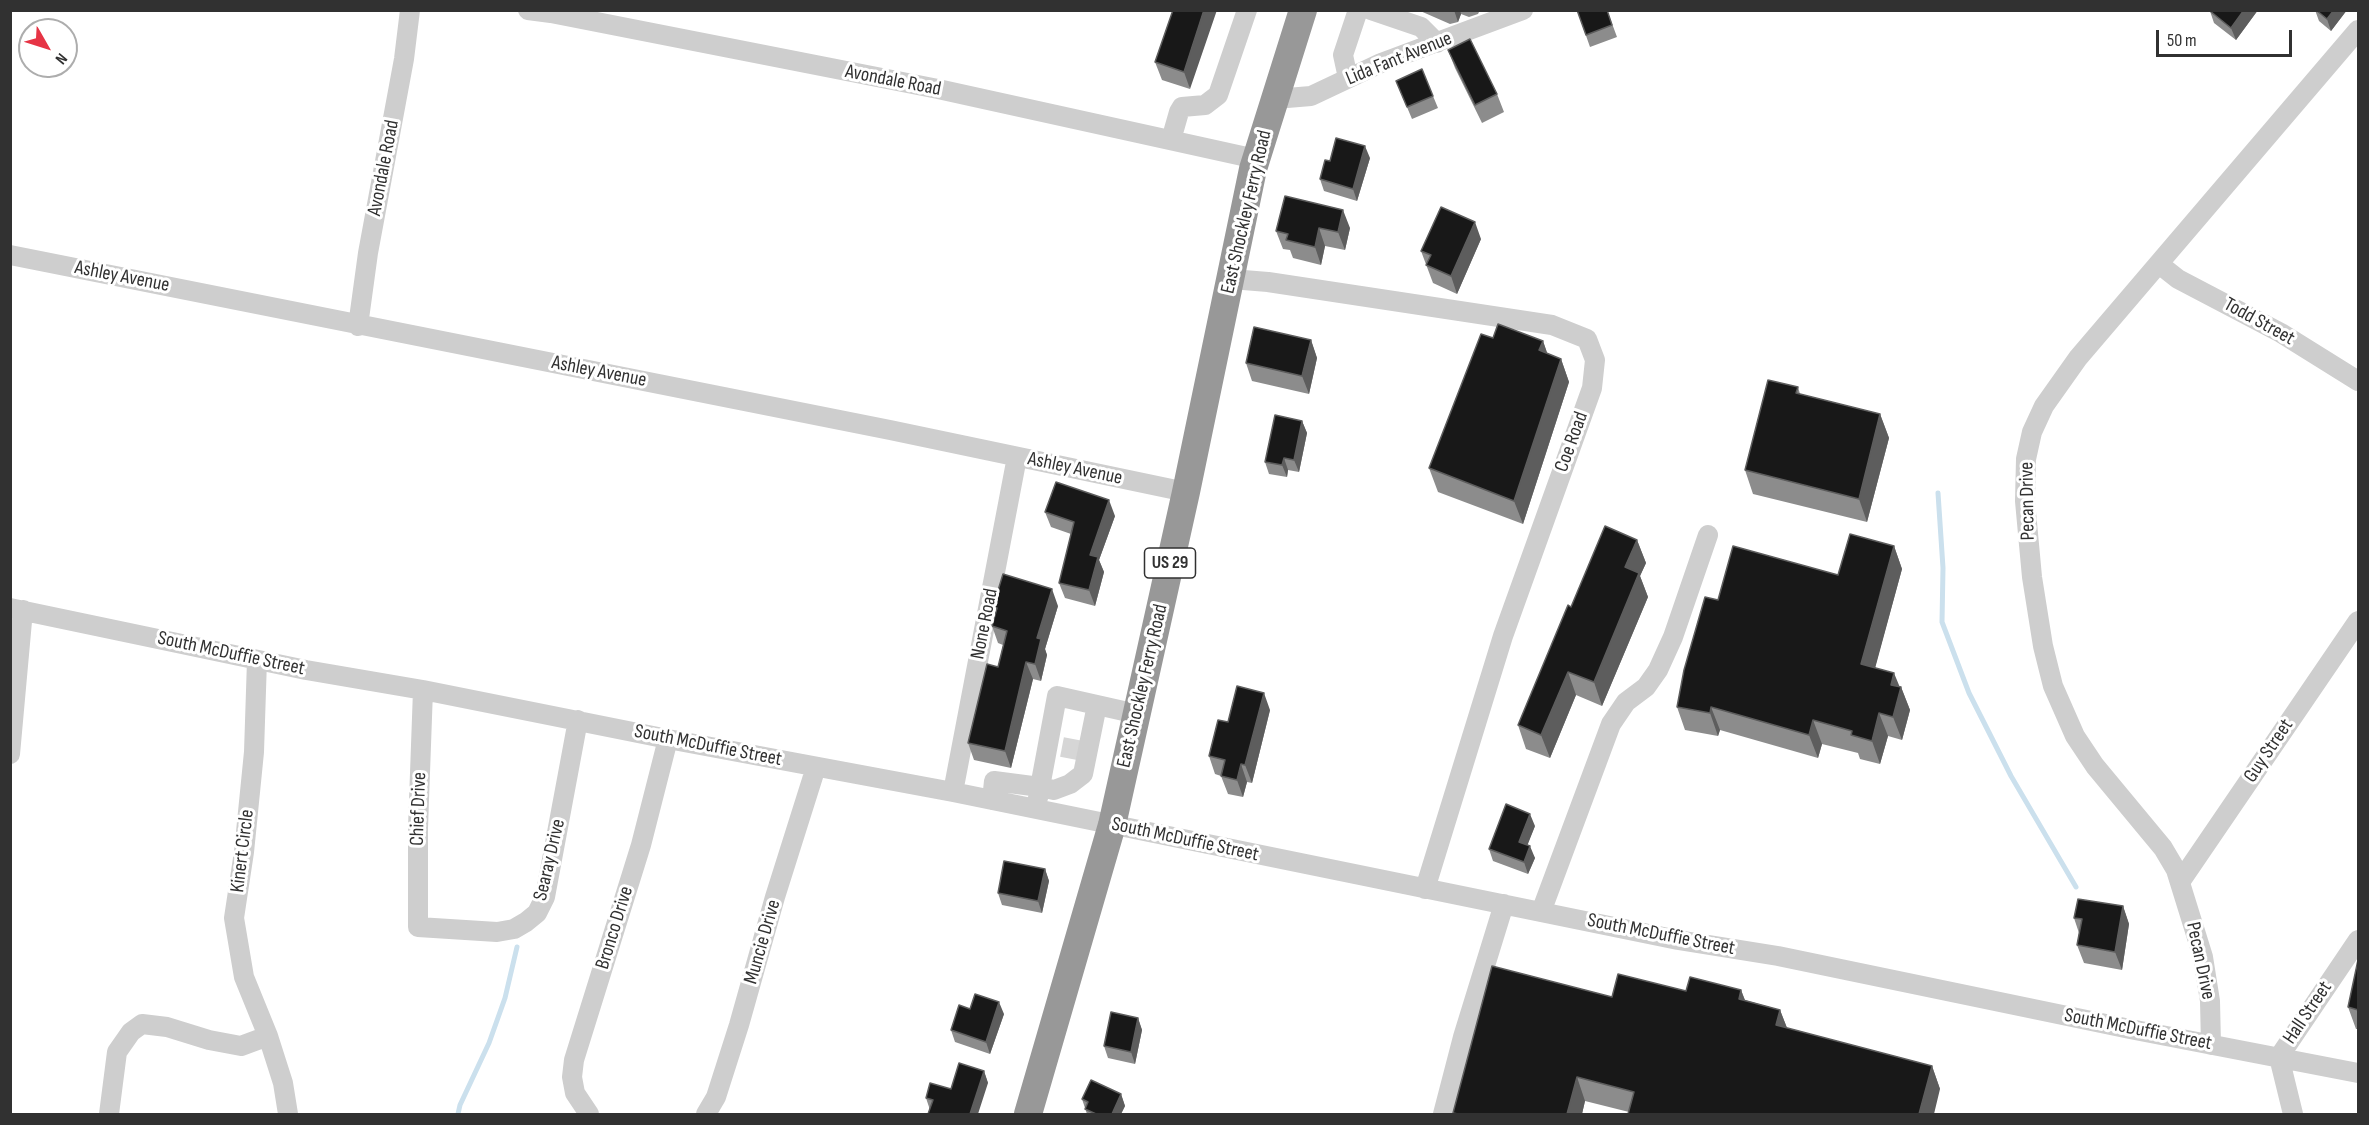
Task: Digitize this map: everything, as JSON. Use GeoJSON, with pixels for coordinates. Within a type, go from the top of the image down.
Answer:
{"type":"FeatureCollection","features":[{"type":"Feature","properties":{"kind":"highway","name":"East Shockley Ferry Road"},"geometry":{"type":"LineString","coordinates":[[1028,1114],[1112,825],[1186,492],[1256,159],[1303,10]]}},
{"type":"Feature","properties":{"kind":"street","name":"Avondale Road"},"geometry":{"type":"LineString","coordinates":[[358,326],[368,253],[404,59],[410,10]]}},
{"type":"Feature","properties":{"kind":"street","name":"Avondale Road"},"geometry":{"type":"LineString","coordinates":[[528,10],[938,89],[1256,159]]}},
{"type":"Feature","properties":{"kind":"street"},"geometry":{"type":"LineString","coordinates":[[1171,140],[1182,107],[1205,105],[1218,95],[1247,10]]}},
{"type":"Feature","properties":{"kind":"street"},"geometry":{"type":"LineString","coordinates":[[1348,78],[1343,55],[1358,10]]}},
{"type":"Feature","properties":{"kind":"street"},"geometry":{"type":"LineString","coordinates":[[1371,10],[1421,27],[1437,43]]}},
{"type":"Feature","properties":{"kind":"street","name":"Lida Fant Avenue"},"geometry":{"type":"LineString","coordinates":[[1275,99],[1311,96],[1381,63],[1518,11]]}},
{"type":"Feature","properties":{"kind":"street","name":"Pecan Drive"},"geometry":{"type":"LineString","coordinates":[[2211,1045],[2210,1000],[2203,957],[2180,882],[2163,848],[2096,766],[2075,736],[2053,686],[2043,646],[2032,577],[2024,473],[2032,432],[2044,406],[2078,358],[2358,30]]}},
{"type":"Feature","properties":{"kind":"street","name":"Ashley Avenue"},"geometry":{"type":"LineString","coordinates":[[10,255],[1186,492]]}},
{"type":"Feature","properties":{"kind":"street","name":"Todd Street"},"geometry":{"type":"LineString","coordinates":[[2159,264],[2178,279],[2280,333],[2358,381]]}},
{"type":"Feature","properties":{"kind":"street","name":"Coe Road"},"geometry":{"type":"LineString","coordinates":[[1232,279],[1268,282],[1552,325],[1587,339],[1595,360],[1592,388],[1503,636],[1425,889]]}},
{"type":"Feature","properties":{"kind":"street","name":"None Road"},"geometry":{"type":"LineString","coordinates":[[953,792],[1017,457]]}},
{"type":"Feature","properties":{"kind":"street"},"geometry":{"type":"LineString","coordinates":[[1541,912],[1611,723],[1626,702],[1646,687],[1658,670],[1674,637],[1708,535]]}},
{"type":"Feature","properties":{"kind":"street"},"geometry":{"type":"LineString","coordinates":[[10,754],[17,609]]}},
{"type":"Feature","properties":{"kind":"street","name":"South McDuffie Street"},"geometry":{"type":"LineString","coordinates":[[17,609],[306,670],[423,690],[668,739],[953,792],[1678,940],[1778,956],[2358,1073]]}},
{"type":"Feature","properties":{"kind":"street","name":"Guy Street"},"geometry":{"type":"LineString","coordinates":[[2180,882],[2358,621]]}},
{"type":"Feature","properties":{"kind":"street","name":"Kinert Circle"},"geometry":{"type":"LineString","coordinates":[[257,660],[254,752],[244,852],[234,918],[244,977],[268,1036],[283,1083],[288,1114]]}},
{"type":"Feature","properties":{"kind":"street","name":"Chief Drive"},"geometry":{"type":"LineString","coordinates":[[418,927],[418,828],[423,690]]}},
{"type":"Feature","properties":{"kind":"street"},"geometry":{"type":"LineString","coordinates":[[1036,810],[1040,787],[1054,745],[1058,696],[1137,714]]}},
{"type":"Feature","properties":{"kind":"street"},"geometry":{"type":"LineString","coordinates":[[992,800],[994,782],[1054,790],[1083,774],[1085,751],[1096,705]]}},
{"type":"Feature","properties":{"kind":"street","name":"Searay Drive"},"geometry":{"type":"LineString","coordinates":[[418,927],[497,932],[520,926],[537,913],[545,897],[578,720]]}},
{"type":"Feature","properties":{"kind":"street","name":"Bronco Drive"},"geometry":{"type":"LineString","coordinates":[[589,1114],[575,1093],[572,1077],[574,1060],[641,845],[668,739]]}},
{"type":"Feature","properties":{"kind":"street","name":"Muncie Drive"},"geometry":{"type":"LineString","coordinates":[[706,1114],[716,1097],[739,1025],[775,897],[816,767]]}},
{"type":"Feature","properties":{"kind":"street"},"geometry":{"type":"LineString","coordinates":[[1443,1114],[1463,1037],[1504,904]]}},
{"type":"Feature","properties":{"kind":"street","name":"Hall Street"},"geometry":{"type":"LineString","coordinates":[[2278,1057],[2358,940]]}},
{"type":"Feature","properties":{"kind":"street"},"geometry":{"type":"LineString","coordinates":[[109,1114],[117,1052],[131,1032],[142,1024],[167,1027],[209,1040],[241,1046],[268,1036]]}},
{"type":"Feature","properties":{"kind":"street"},"geometry":{"type":"LineString","coordinates":[[2278,1057],[2293,1114]]}},
{"type":"Feature","properties":{"kind":"building"},"geometry":{"type":"Polygon","coordinates":[[[1173,10],[1204,10],[1184,72],[1155,62],[1173,10]]]}},
{"type":"Feature","properties":{"kind":"building"},"geometry":{"type":"Polygon","coordinates":[[[1577,10],[1607,10],[1612,25],[1586,35],[1577,10]]]}},
{"type":"Feature","properties":{"kind":"building"},"geometry":{"type":"Polygon","coordinates":[[[2211,10],[2244,10],[2231,28],[2211,10]]]}},
{"type":"Feature","properties":{"kind":"building"},"geometry":{"type":"Polygon","coordinates":[[[2316,10],[2334,10],[2327,19],[2316,10]]]}},
{"type":"Feature","properties":{"kind":"building"},"geometry":{"type":"Polygon","coordinates":[[[1470,39],[1497,94],[1475,105],[1448,50],[1470,39]]]}},
{"type":"Feature","properties":{"kind":"building"},"geometry":{"type":"Polygon","coordinates":[[[1422,69],[1433,96],[1407,107],[1396,81],[1422,69]]]}},
{"type":"Feature","properties":{"kind":"building"},"geometry":{"type":"Polygon","coordinates":[[[1336,138],[1365,146],[1353,189],[1320,179],[1325,160],[1330,161],[1336,138]]]}},
{"type":"Feature","properties":{"kind":"building"},"geometry":{"type":"Polygon","coordinates":[[[1285,196],[1343,210],[1338,232],[1319,228],[1315,247],[1286,240],[1288,234],[1276,231],[1285,196]]]}},
{"type":"Feature","properties":{"kind":"building"},"geometry":{"type":"Polygon","coordinates":[[[1441,207],[1475,222],[1451,276],[1426,265],[1431,255],[1421,251],[1441,207]]]}},
{"type":"Feature","properties":{"kind":"building"},"geometry":{"type":"Polygon","coordinates":[[[1498,324],[1543,341],[1539,350],[1561,359],[1514,501],[1429,468],[1481,334],[1493,338],[1498,324]]]}},
{"type":"Feature","properties":{"kind":"building"},"geometry":{"type":"Polygon","coordinates":[[[1254,327],[1311,340],[1302,376],[1246,363],[1254,327]]]}},
{"type":"Feature","properties":{"kind":"building"},"geometry":{"type":"Polygon","coordinates":[[[1768,380],[1798,387],[1796,393],[1880,414],[1859,499],[1745,470],[1768,380]]]}},
{"type":"Feature","properties":{"kind":"building"},"geometry":{"type":"Polygon","coordinates":[[[1275,415],[1302,421],[1294,460],[1284,458],[1282,465],[1265,462],[1275,415]]]}},
{"type":"Feature","properties":{"kind":"building"},"geometry":{"type":"Polygon","coordinates":[[[1056,482],[1109,500],[1090,555],[1098,557],[1089,590],[1059,583],[1074,522],[1045,512],[1056,482]]]}},
{"type":"Feature","properties":{"kind":"building"},"geometry":{"type":"Polygon","coordinates":[[[1605,526],[1637,540],[1625,567],[1639,573],[1594,682],[1568,672],[1541,735],[1518,725],[1568,605],[1571,607],[1605,526]]]}},
{"type":"Feature","properties":{"kind":"building"},"geometry":{"type":"Polygon","coordinates":[[[1850,534],[1894,546],[1861,664],[1894,673],[1891,685],[1901,687],[1893,717],[1879,713],[1872,741],[1851,735],[1852,731],[1813,720],[1809,735],[1711,707],[1710,713],[1677,707],[1684,670],[1705,597],[1718,600],[1733,546],[1838,575],[1850,534]]]}},
{"type":"Feature","properties":{"kind":"building"},"geometry":{"type":"Polygon","coordinates":[[[1003,574],[1052,589],[1037,638],[1041,639],[1035,664],[1026,662],[1005,751],[968,743],[987,664],[998,667],[1007,631],[992,626],[997,608],[993,607],[1003,574]]]}},
{"type":"Feature","properties":{"kind":"building"},"geometry":{"type":"Polygon","coordinates":[[[1237,686],[1264,693],[1245,765],[1241,764],[1237,780],[1221,776],[1225,760],[1209,756],[1218,720],[1228,722],[1237,686]]]}},
{"type":"Feature","properties":{"kind":"building"},"geometry":{"type":"Polygon","coordinates":[[[1506,804],[1530,814],[1519,842],[1530,846],[1524,862],[1489,849],[1506,804]]]}},
{"type":"Feature","properties":{"kind":"building"},"geometry":{"type":"Polygon","coordinates":[[[1004,861],[1045,869],[1038,901],[998,893],[1004,861]]]}},
{"type":"Feature","properties":{"kind":"building"},"geometry":{"type":"Polygon","coordinates":[[[2078,899],[2123,906],[2115,952],[2077,945],[2082,919],[2074,918],[2078,899]]]}},
{"type":"Feature","properties":{"kind":"building"},"geometry":{"type":"Polygon","coordinates":[[[2358,960],[2358,1010],[2348,1007],[2358,960]]]}},
{"type":"Feature","properties":{"kind":"building"},"geometry":{"type":"Polygon","coordinates":[[[1492,966],[1612,997],[1618,974],[1686,991],[1690,977],[1741,990],[1739,999],[1780,1010],[1776,1025],[1932,1066],[1919,1114],[1628,1114],[1634,1092],[1577,1077],[1567,1114],[1453,1113],[1492,966]]]}},
{"type":"Feature","properties":{"kind":"building"},"geometry":{"type":"Polygon","coordinates":[[[975,994],[999,1002],[986,1042],[951,1030],[959,1005],[970,1009],[975,994]]]}},
{"type":"Feature","properties":{"kind":"building"},"geometry":{"type":"Polygon","coordinates":[[[1111,1012],[1138,1018],[1131,1052],[1104,1046],[1111,1012]]]}},
{"type":"Feature","properties":{"kind":"building"},"geometry":{"type":"Polygon","coordinates":[[[959,1063],[984,1071],[970,1114],[928,1114],[933,1100],[926,1098],[930,1083],[951,1089],[959,1063]]]}},
{"type":"Feature","properties":{"kind":"building"},"geometry":{"type":"Polygon","coordinates":[[[1091,1080],[1121,1094],[1112,1114],[1096,1114],[1085,1109],[1088,1102],[1082,1099],[1091,1080]]]}},
{"type":"Feature","properties":{"kind":"waterway"},"geometry":{"type":"LineString","coordinates":[[1938,493],[1943,568],[1942,622],[1969,693],[2011,776],[2076,887]]}},
{"type":"Feature","properties":{"kind":"waterway"},"geometry":{"type":"LineString","coordinates":[[458,1114],[489,1043],[505,998],[517,947]]}},
{"type":"Feature","properties":{"kind":"tunnel"},"geometry":{"type":"LineString","coordinates":[[1062,747],[1083,751]]}}]}
